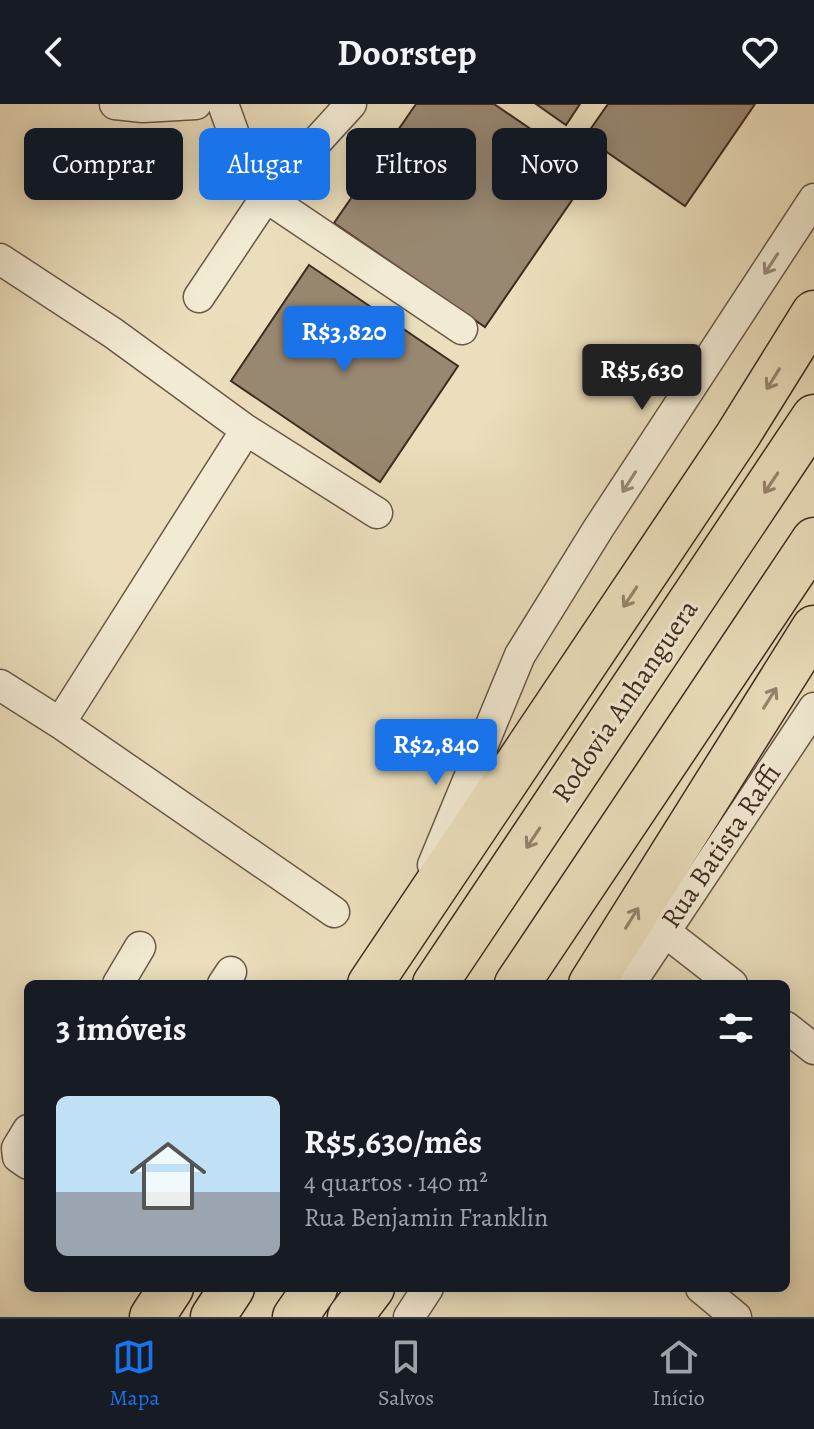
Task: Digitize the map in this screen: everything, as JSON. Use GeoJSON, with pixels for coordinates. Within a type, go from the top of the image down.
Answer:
{"type":"FeatureCollection","features":[{"type":"Feature","properties":{"kind":"highway"},"geometry":{"type":"LineString","coordinates":[[373,980],[738,435],[814,313]]}},
{"type":"Feature","properties":{"kind":"highway","name":"Rodovia Anhanguera"},"geometry":{"type":"LineString","coordinates":[[438,980],[814,417]]}},
{"type":"Feature","properties":{"kind":"highway"},"geometry":{"type":"LineString","coordinates":[[520,980],[812,543]]}},
{"type":"Feature","properties":{"kind":"highway"},"geometry":{"type":"LineString","coordinates":[[551,980],[685,762],[812,543]]}},
{"type":"Feature","properties":{"kind":"highway"},"geometry":{"type":"LineString","coordinates":[[594,980],[814,628]]}},
{"type":"Feature","properties":{"kind":"highway"},"geometry":{"type":"LineString","coordinates":[[152,1317],[168,1292]]}},
{"type":"Feature","properties":{"kind":"highway"},"geometry":{"type":"LineString","coordinates":[[213,1317],[229,1292]]}},
{"type":"Feature","properties":{"kind":"highway"},"geometry":{"type":"LineString","coordinates":[[295,1317],[312,1292]]}},
{"type":"Feature","properties":{"kind":"highway"},"geometry":{"type":"LineString","coordinates":[[347,1317],[361,1292]]}},
{"type":"Feature","properties":{"kind":"highway"},"geometry":{"type":"LineString","coordinates":[[347,1317],[369,1292]]}},
{"type":"Feature","properties":{"kind":"street"},"geometry":{"type":"LineString","coordinates":[[115,104],[143,107],[196,104]]}},
{"type":"Feature","properties":{"kind":"street"},"geometry":{"type":"LineString","coordinates":[[223,104],[232,128]]}},
{"type":"Feature","properties":{"kind":"street"},"geometry":{"type":"LineString","coordinates":[[329,128],[351,104]]}},
{"type":"Feature","properties":{"kind":"street"},"geometry":{"type":"LineString","coordinates":[[400,941],[520,655],[598,529],[814,199]]}},
{"type":"Feature","properties":{"kind":"street"},"geometry":{"type":"LineString","coordinates":[[199,297],[264,200]]}},
{"type":"Feature","properties":{"kind":"street"},"geometry":{"type":"LineString","coordinates":[[270,200],[462,329]]}},
{"type":"Feature","properties":{"kind":"street"},"geometry":{"type":"LineString","coordinates":[[0,259],[113,333],[246,430],[377,513]]}},
{"type":"Feature","properties":{"kind":"street"},"geometry":{"type":"LineString","coordinates":[[60,723],[246,430]]}},
{"type":"Feature","properties":{"kind":"street"},"geometry":{"type":"LineString","coordinates":[[0,685],[334,912]]}},
{"type":"Feature","properties":{"kind":"street","name":"Rua Batista Raffi"},"geometry":{"type":"LineString","coordinates":[[633,980],[814,708]]}},
{"type":"Feature","properties":{"kind":"street"},"geometry":{"type":"LineString","coordinates":[[664,931],[727,980]]}},
{"type":"Feature","properties":{"kind":"street"},"geometry":{"type":"LineString","coordinates":[[120,980],[140,947]]}},
{"type":"Feature","properties":{"kind":"street"},"geometry":{"type":"LineString","coordinates":[[790,1030],[814,1049]]}},
{"type":"Feature","properties":{"kind":"street"},"geometry":{"type":"LineString","coordinates":[[131,1317],[147,1292]]}},
{"type":"Feature","properties":{"kind":"street"},"geometry":{"type":"LineString","coordinates":[[409,1317],[425,1292]]}},
{"type":"Feature","properties":{"kind":"street"},"geometry":{"type":"LineString","coordinates":[[706,1292],[736,1317]]}},
{"type":"Feature","properties":{"kind":"building"},"geometry":{"type":"Polygon","coordinates":[[[416,104],[494,104],[529,128],[492,128],[492,200],[572,200],[485,327],[334,223],[350,200],[476,200],[476,128],[399,128],[416,104]]]}},
{"type":"Feature","properties":{"kind":"building"},"geometry":{"type":"Polygon","coordinates":[[[536,104],[580,104],[566,125],[536,104]]]}},
{"type":"Feature","properties":{"kind":"building"},"geometry":{"type":"Polygon","coordinates":[[[608,104],[755,104],[685,206],[607,152],[607,128],[591,128],[608,104]]]}},
{"type":"Feature","properties":{"kind":"building"},"geometry":{"type":"Polygon","coordinates":[[[309,265],[458,366],[380,482],[231,381],[309,265]]]}}]}
